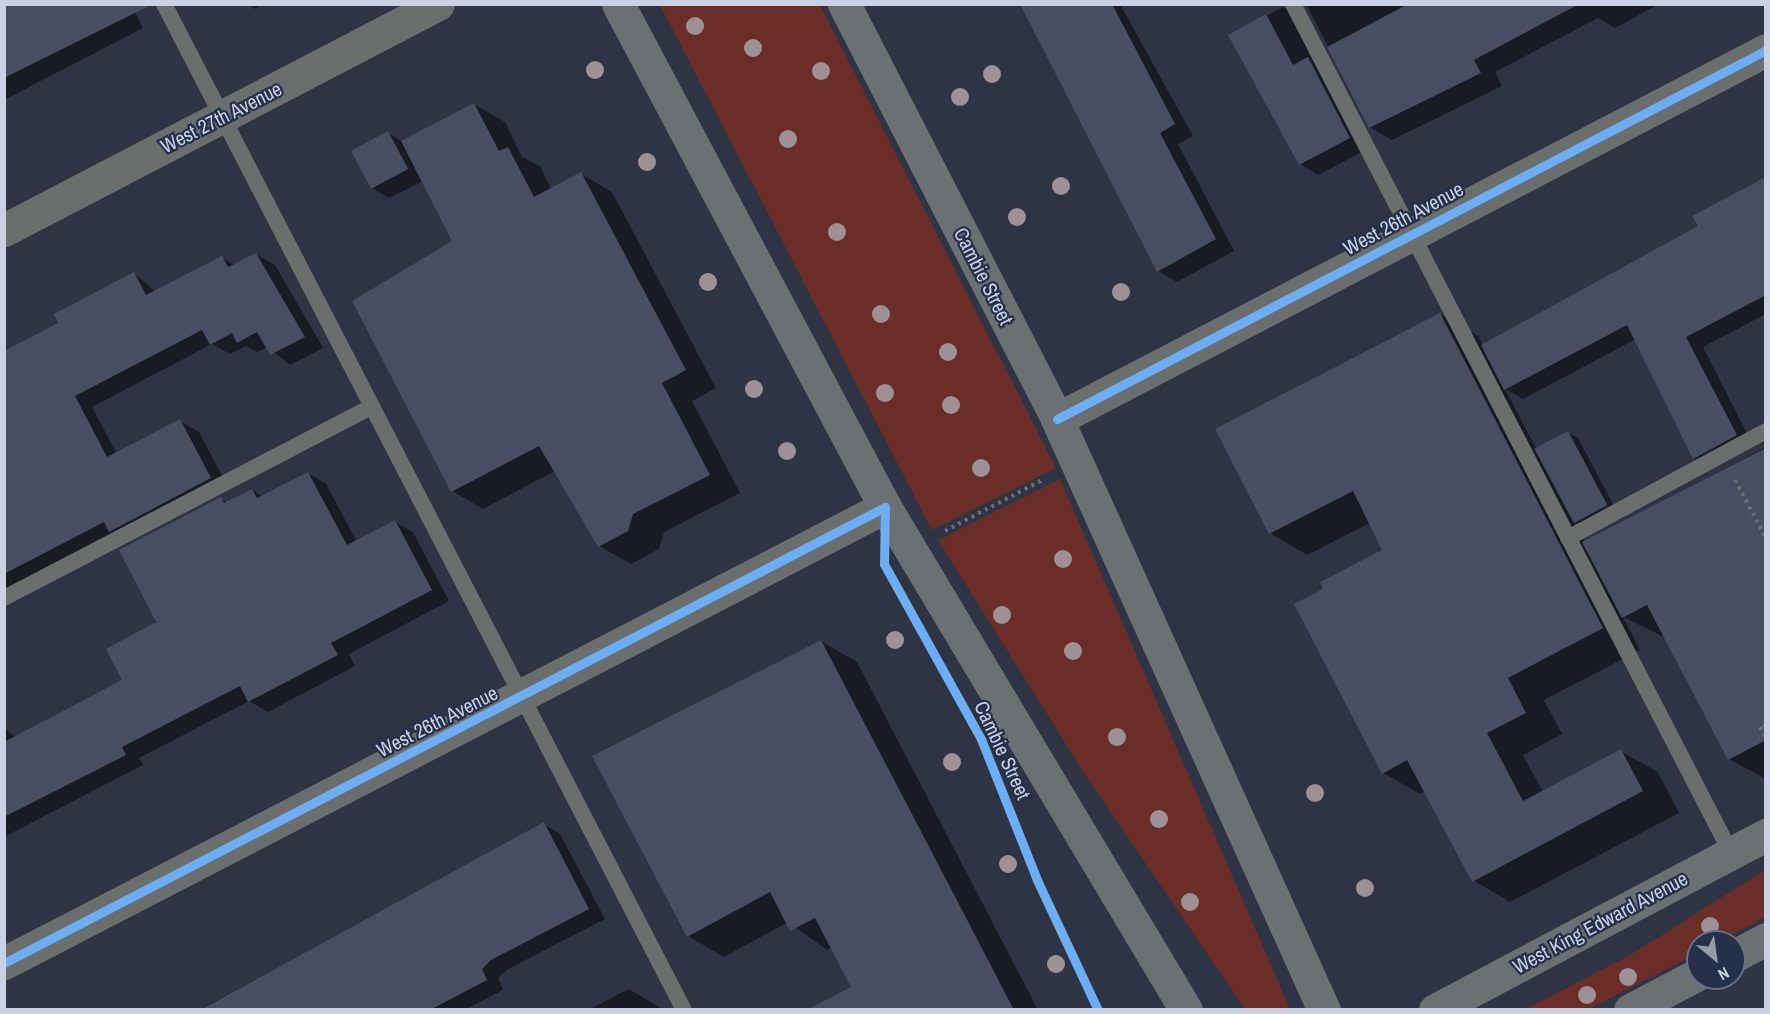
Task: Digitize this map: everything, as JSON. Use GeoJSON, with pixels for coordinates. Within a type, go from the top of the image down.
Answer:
{"type":"FeatureCollection","features":[{"type":"Feature","properties":{"kind":"main road","name":"Cambie Street"},"geometry":{"type":"LineString","coordinates":[[618,4],[885,507],[1186,1010]]}},
{"type":"Feature","properties":{"kind":"main road","name":"Cambie Street"},"geometry":{"type":"LineString","coordinates":[[844,4],[1057,419],[1324,1010]]}},
{"type":"Feature","properties":{"kind":"main road","name":"West King Edward Avenue"},"geometry":{"type":"LineString","coordinates":[[1435,1010],[1766,835]]}},
{"type":"Feature","properties":{"kind":"main road"},"geometry":{"type":"LineString","coordinates":[[1746,950],[1766,939]]}},
{"type":"Feature","properties":{"kind":"main road"},"geometry":{"type":"LineString","coordinates":[[1630,1010],[1686,980]]}},
{"type":"Feature","properties":{"kind":"street","name":"West 27th Avenue"},"geometry":{"type":"LineString","coordinates":[[4,230],[438,4]]}},
{"type":"Feature","properties":{"kind":"street","name":"West 26th Avenue"},"geometry":{"type":"LineString","coordinates":[[1057,419],[1766,50]]}},
{"type":"Feature","properties":{"kind":"street","name":"West 26th Avenue"},"geometry":{"type":"LineString","coordinates":[[4,963],[522,697],[885,507]]}},
{"type":"Feature","properties":{"kind":"lane"},"geometry":{"type":"LineString","coordinates":[[164,4],[684,1010]]}},
{"type":"Feature","properties":{"kind":"lane"},"geometry":{"type":"LineString","coordinates":[[1293,4],[1731,853]]}},
{"type":"Feature","properties":{"kind":"lane"},"geometry":{"type":"LineString","coordinates":[[4,598],[371,407]]}},
{"type":"Feature","properties":{"kind":"lane"},"geometry":{"type":"LineString","coordinates":[[1568,538],[1766,431]]}},
{"type":"Feature","properties":{"kind":"path"},"geometry":{"type":"LineString","coordinates":[[1722,454],[1766,538]]}},
{"type":"Feature","properties":{"kind":"path"},"geometry":{"type":"LineString","coordinates":[[934,537],[1047,477]]}},
{"type":"Feature","properties":{"kind":"path"},"geometry":{"type":"LineString","coordinates":[[1766,725],[1760,728],[1766,738]]}},
{"type":"Feature","properties":{"kind":"shaded area"},"geometry":{"type":"Polygon","coordinates":[[[660,5],[820,5],[1056,468],[932,530],[660,5]]]}},
{"type":"Feature","properties":{"kind":"shaded area"},"geometry":{"type":"Polygon","coordinates":[[[1060,479],[1290,1009],[1245,1009],[1084,773],[938,540],[1060,479]]]}},
{"type":"Feature","properties":{"kind":"shaded area"},"geometry":{"type":"Polygon","coordinates":[[[1765,870],[1765,917],[1741,930],[1686,930],[1686,959],[1589,1009],[1526,1009],[1630,955],[1765,870]]]}},
{"type":"Feature","properties":{"kind":"building"},"geometry":{"type":"Polygon","coordinates":[[[4,4],[153,4],[4,78],[4,4]]]}},
{"type":"Feature","properties":{"kind":"building"},"geometry":{"type":"Polygon","coordinates":[[[1020,4],[1112,4],[1175,124],[1160,133],[1216,239],[1157,272],[1020,4]]]}},
{"type":"Feature","properties":{"kind":"building"},"geometry":{"type":"Polygon","coordinates":[[[1408,4],[1579,4],[1474,60],[1481,73],[1369,128],[1327,47],[1408,4]]]}},
{"type":"Feature","properties":{"kind":"building"},"geometry":{"type":"Polygon","coordinates":[[[1266,14],[1293,65],[1308,57],[1350,138],[1299,165],[1228,35],[1266,14]]]}},
{"type":"Feature","properties":{"kind":"building"},"geometry":{"type":"Polygon","coordinates":[[[474,103],[499,151],[508,147],[534,197],[581,172],[686,370],[662,383],[710,475],[633,514],[628,531],[598,547],[539,446],[451,492],[352,301],[452,241],[401,141],[474,103]]]}},
{"type":"Feature","properties":{"kind":"building"},"geometry":{"type":"Polygon","coordinates":[[[388,131],[408,169],[371,189],[351,151],[388,131]]]}},
{"type":"Feature","properties":{"kind":"building"},"geometry":{"type":"Polygon","coordinates":[[[1766,177],[1766,295],[1686,337],[1737,435],[1693,459],[1627,325],[1504,390],[1481,345],[1698,226],[1692,216],[1766,177]]]}},
{"type":"Feature","properties":{"kind":"building"},"geometry":{"type":"Polygon","coordinates":[[[256,253],[305,337],[270,355],[257,332],[237,343],[232,333],[210,345],[202,330],[75,396],[107,457],[180,419],[211,478],[109,532],[104,522],[4,574],[4,351],[58,323],[54,314],[134,272],[146,295],[222,256],[228,267],[256,253]]]}},
{"type":"Feature","properties":{"kind":"building"},"geometry":{"type":"Polygon","coordinates":[[[1440,313],[1603,628],[1508,678],[1526,713],[1487,733],[1523,801],[1621,749],[1643,791],[1472,882],[1407,760],[1382,774],[1294,604],[1323,589],[1320,582],[1382,550],[1353,491],[1269,534],[1215,429],[1440,313]]]}},
{"type":"Feature","properties":{"kind":"building"},"geometry":{"type":"Polygon","coordinates":[[[1568,431],[1607,505],[1574,523],[1534,449],[1568,431]]]}},
{"type":"Feature","properties":{"kind":"building"},"geometry":{"type":"Polygon","coordinates":[[[1766,448],[1766,740],[1728,760],[1647,605],[1622,618],[1582,542],[1766,448]]]}},
{"type":"Feature","properties":{"kind":"building"},"geometry":{"type":"Polygon","coordinates":[[[308,472],[347,545],[395,520],[432,590],[331,643],[338,655],[248,702],[240,686],[122,747],[126,755],[4,817],[4,742],[122,680],[106,649],[156,622],[119,550],[221,497],[224,503],[252,489],[257,498],[308,472]]]}},
{"type":"Feature","properties":{"kind":"building"},"geometry":{"type":"Polygon","coordinates":[[[821,640],[1014,1010],[807,1010],[851,987],[815,918],[790,931],[770,892],[687,937],[592,756],[821,640]]]}},
{"type":"Feature","properties":{"kind":"building"},"geometry":{"type":"Polygon","coordinates":[[[544,822],[589,909],[491,960],[482,969],[487,980],[430,1010],[200,1010],[544,822]]]}},
{"type":"Feature","properties":{"kind":"cycle path"},"geometry":{"type":"LineString","coordinates":[[1057,419],[1766,50]]}},
{"type":"Feature","properties":{"kind":"cycle path"},"geometry":{"type":"LineString","coordinates":[[4,963],[885,507],[884,564],[981,739],[1037,880],[1098,1010]]}}]}
